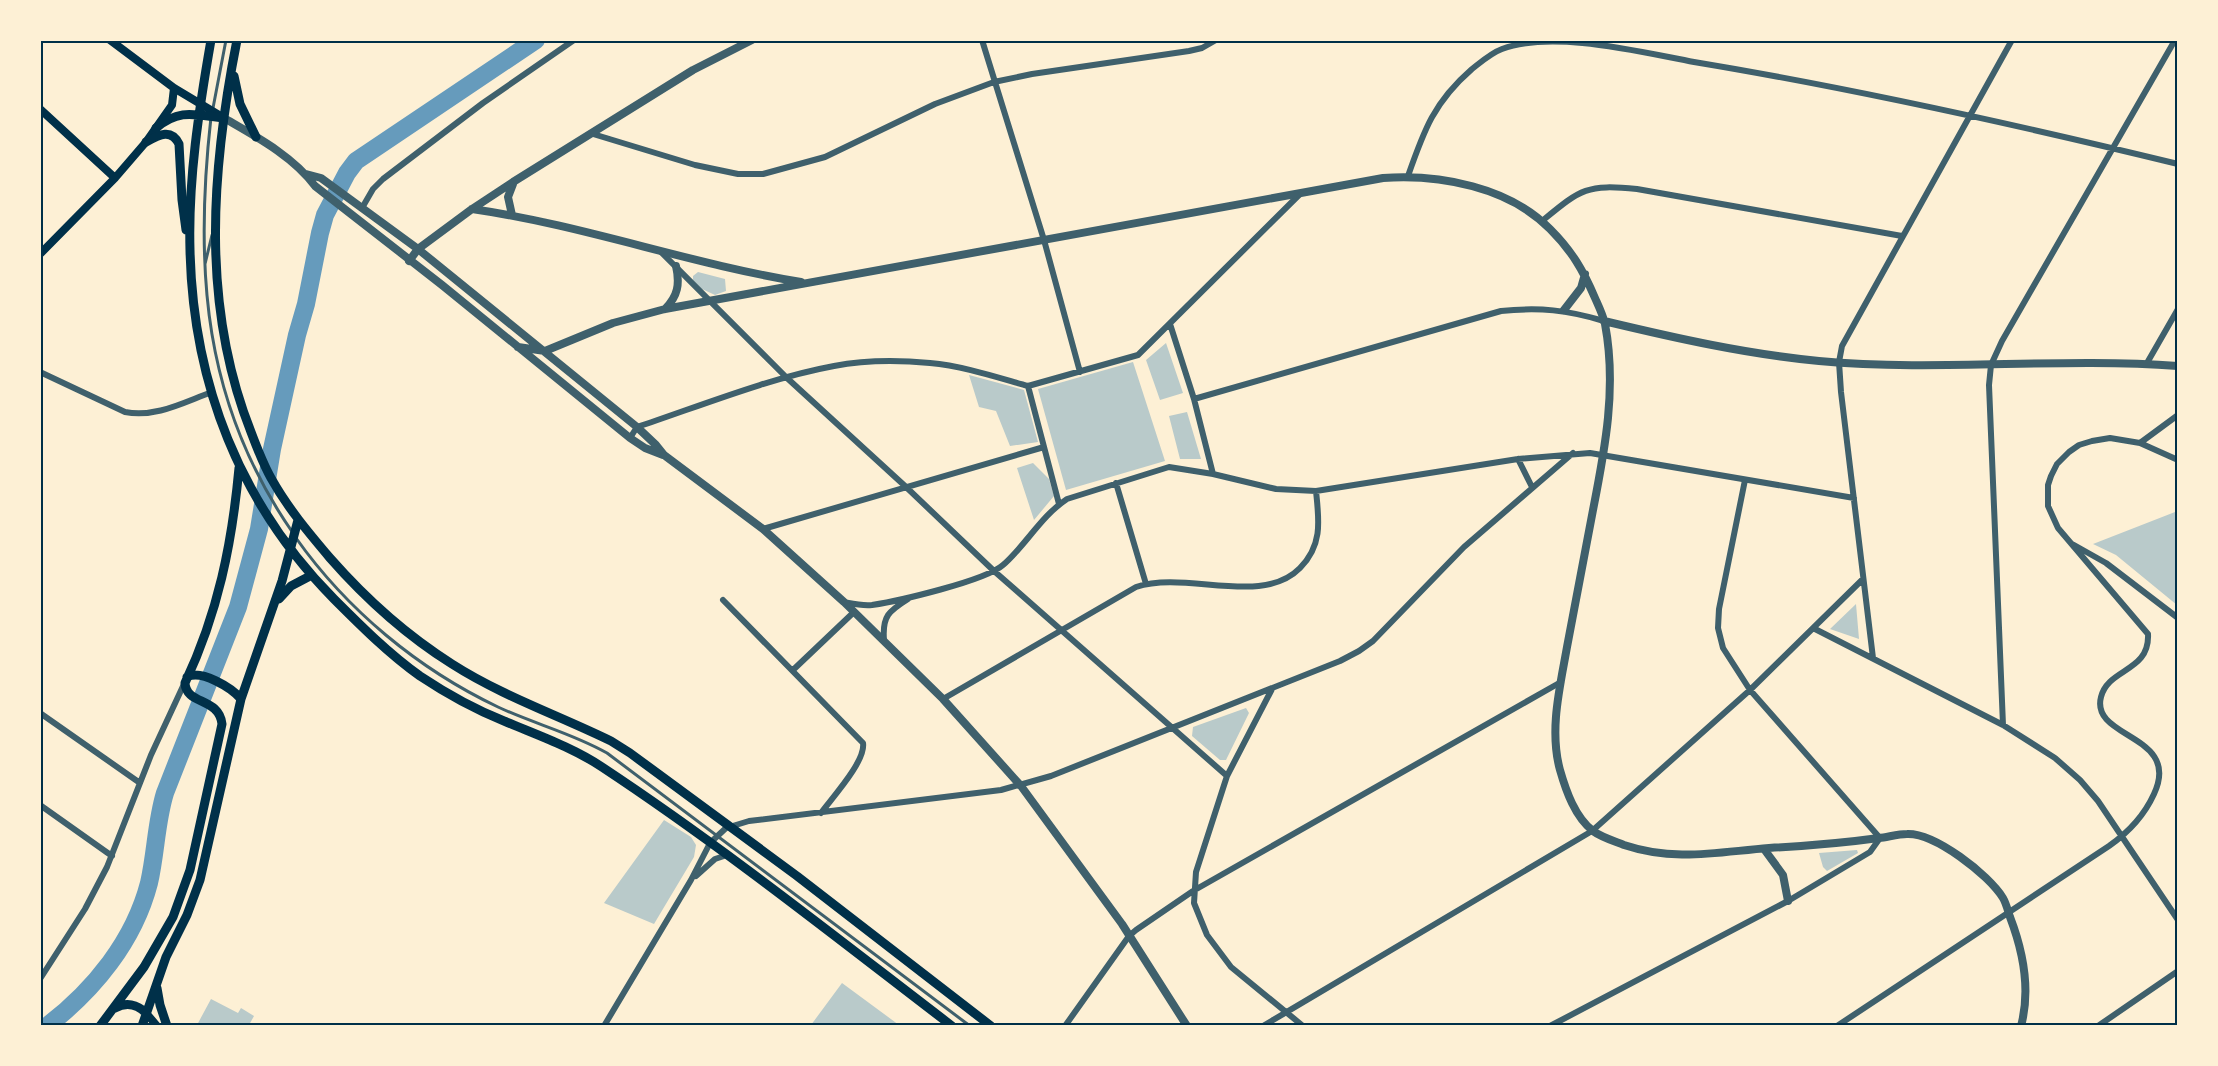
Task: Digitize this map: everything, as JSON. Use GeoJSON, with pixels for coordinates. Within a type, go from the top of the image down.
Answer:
{"type":"FeatureCollection","features":[{"type":"Feature","properties":{"kind":"main road"},"geometry":{"type":"LineString","coordinates":[[110,40],[174,88],[212,113],[224,117]]}},
{"type":"Feature","properties":{"kind":"main road"},"geometry":{"type":"LineString","coordinates":[[211,40],[200,104],[190,206],[192,288],[198,330],[212,392],[239,468],[290,551],[310,576],[371,636],[418,674],[470,706],[585,756],[713,839],[727,855],[952,1026]]}},
{"type":"Feature","properties":{"kind":"main road"},"geometry":{"type":"LineString","coordinates":[[237,40],[224,117],[216,186],[218,297],[232,377],[263,463],[298,520],[361,592],[428,648],[491,686],[611,741],[730,826],[991,1026]]}},
{"type":"Feature","properties":{"kind":"main road"},"geometry":{"type":"LineString","coordinates":[[233,65],[240,104],[256,137]]}},
{"type":"Feature","properties":{"kind":"main road"},"geometry":{"type":"LineString","coordinates":[[40,254],[115,178],[146,142],[172,105],[174,88]]}},
{"type":"Feature","properties":{"kind":"main road"},"geometry":{"type":"LineString","coordinates":[[40,109],[115,178]]}},
{"type":"Feature","properties":{"kind":"main road"},"geometry":{"type":"LineString","coordinates":[[156,128],[174,116],[187,114],[199,116],[212,113]]}},
{"type":"Feature","properties":{"kind":"main road"},"geometry":{"type":"LineString","coordinates":[[146,142],[167,134],[176,138],[179,144],[182,200],[190,248]]}},
{"type":"Feature","properties":{"kind":"main road"},"geometry":{"type":"LineString","coordinates":[[100,1026],[161,941],[184,887],[222,733],[221,717],[212,706],[193,697],[185,689],[186,680],[208,627],[222,582],[233,525],[239,468]]}},
{"type":"Feature","properties":{"kind":"main road"},"geometry":{"type":"LineString","coordinates":[[142,1026],[166,957],[193,901],[200,880],[241,699],[274,605],[298,520]]}},
{"type":"Feature","properties":{"kind":"main road"},"geometry":{"type":"LineString","coordinates":[[274,605],[286,590],[310,576]]}},
{"type":"Feature","properties":{"kind":"main road"},"geometry":{"type":"LineString","coordinates":[[186,680],[195,674],[204,676],[236,693],[241,699]]}},
{"type":"Feature","properties":{"kind":"main road"},"geometry":{"type":"LineString","coordinates":[[156,985],[167,1026]]}},
{"type":"Feature","properties":{"kind":"main road"},"geometry":{"type":"LineString","coordinates":[[113,1009],[122,1005],[132,1005],[146,1013],[157,1026]]}},
{"type":"Feature","properties":{"kind":"street"},"geometry":{"type":"LineString","coordinates":[[362,208],[373,189],[383,179],[483,103],[574,40]]}},
{"type":"Feature","properties":{"kind":"street"},"geometry":{"type":"LineString","coordinates":[[409,261],[418,249],[513,182],[693,70],[752,40]]}},
{"type":"Feature","properties":{"kind":"street"},"geometry":{"type":"LineString","coordinates":[[982,40],[1044,240],[1080,372]]}},
{"type":"Feature","properties":{"kind":"street"},"geometry":{"type":"LineString","coordinates":[[593,134],[694,165],[738,174],[763,174],[825,157],[935,104],[994,82],[1032,74],[1189,51],[1202,48],[1216,40]]}},
{"type":"Feature","properties":{"kind":"street"},"geometry":{"type":"LineString","coordinates":[[1873,658],[1840,392],[1839,362],[1848,333],[2012,40]]}},
{"type":"Feature","properties":{"kind":"street"},"geometry":{"type":"LineString","coordinates":[[2003,724],[1989,385],[1991,365],[2002,341],[2175,40]]}},
{"type":"Feature","properties":{"kind":"street"},"geometry":{"type":"LineString","coordinates":[[1408,176],[1426,127],[1441,100],[1482,61],[1499,49],[1518,42],[1597,45],[1740,70],[1971,115],[2178,164]]}},
{"type":"Feature","properties":{"kind":"street"},"geometry":{"type":"LineString","coordinates":[[224,117],[256,137],[306,174],[315,186],[630,438],[645,448],[664,455]]}},
{"type":"Feature","properties":{"kind":"street"},"geometry":{"type":"LineString","coordinates":[[306,174],[321,178],[418,249],[637,427],[664,455],[763,529],[884,640],[943,699],[1021,786],[1129,936],[1187,1026]]}},
{"type":"Feature","properties":{"kind":"street"},"geometry":{"type":"LineString","coordinates":[[518,347],[544,351],[612,323],[665,309],[1383,178],[1408,176],[1439,178],[1503,197],[1542,221],[1569,248],[1585,274],[1604,321],[1610,366],[1609,408],[1604,454],[1561,682],[1555,726],[1557,758],[1566,790],[1580,816],[1592,831],[1612,841],[1641,850],[1674,856],[1714,855],[1909,833],[1936,842],[1956,852],[2002,897],[2020,943],[2024,969],[2025,996],[2020,1026]]}},
{"type":"Feature","properties":{"kind":"street"},"geometry":{"type":"LineString","coordinates":[[512,215],[508,197],[513,182]]}},
{"type":"Feature","properties":{"kind":"street"},"geometry":{"type":"LineString","coordinates":[[1542,221],[1583,191],[1616,187],[1902,236]]}},
{"type":"Feature","properties":{"kind":"street"},"geometry":{"type":"LineString","coordinates":[[630,438],[637,427],[787,378],[851,364],[901,362],[949,365],[1028,386],[1138,355],[1300,194]]}},
{"type":"Feature","properties":{"kind":"street"},"geometry":{"type":"LineString","coordinates":[[472,209],[512,215],[745,273],[807,283]]}},
{"type":"Feature","properties":{"kind":"street"},"geometry":{"type":"LineString","coordinates":[[660,251],[787,378],[905,486],[994,572],[1063,630],[1227,776]]}},
{"type":"Feature","properties":{"kind":"street"},"geometry":{"type":"LineString","coordinates":[[665,309],[677,292],[676,266]]}},
{"type":"Feature","properties":{"kind":"street"},"geometry":{"type":"LineString","coordinates":[[1564,310],[1581,288],[1585,274]]}},
{"type":"Feature","properties":{"kind":"street"},"geometry":{"type":"LineString","coordinates":[[1194,399],[1501,311],[1530,308],[1564,310],[1671,337],[1755,353],[1839,362],[1991,365],[2146,363],[2178,366]]}},
{"type":"Feature","properties":{"kind":"street"},"geometry":{"type":"LineString","coordinates":[[2146,363],[2178,309]]}},
{"type":"Feature","properties":{"kind":"street"},"geometry":{"type":"LineString","coordinates":[[1170,324],[1194,399],[1213,474]]}},
{"type":"Feature","properties":{"kind":"street"},"geometry":{"type":"LineString","coordinates":[[40,372],[125,412],[140,415],[152,414],[212,392]]}},
{"type":"Feature","properties":{"kind":"street"},"geometry":{"type":"LineString","coordinates":[[1028,386],[1059,504]]}},
{"type":"Feature","properties":{"kind":"street"},"geometry":{"type":"LineString","coordinates":[[2140,443],[2178,416]]}},
{"type":"Feature","properties":{"kind":"street"},"geometry":{"type":"LineString","coordinates":[[1837,1026],[2121,838],[2141,817],[2158,785],[2161,773],[2160,764],[2145,747],[2106,718],[2100,705],[2101,695],[2107,686],[2141,659],[2147,650],[2148,634],[2058,528],[2048,506],[2048,485],[2057,464],[2079,445],[2092,441],[2110,438],[2140,443],[2178,460]]}},
{"type":"Feature","properties":{"kind":"street"},"geometry":{"type":"LineString","coordinates":[[763,529],[1044,447]]}},
{"type":"Feature","properties":{"kind":"street"},"geometry":{"type":"LineString","coordinates":[[844,602],[871,605],[911,597],[994,572],[1014,555],[1066,499],[1169,467],[1213,474],[1276,489],[1316,491],[1518,459],[1573,453],[1604,454],[1854,498]]}},
{"type":"Feature","properties":{"kind":"street"},"geometry":{"type":"LineString","coordinates":[[603,1026],[691,880],[713,839],[730,826],[749,821],[1021,786],[1340,661],[1373,641],[1464,547],[1573,453]]}},
{"type":"Feature","properties":{"kind":"street"},"geometry":{"type":"LineString","coordinates":[[1518,459],[1532,487]]}},
{"type":"Feature","properties":{"kind":"street"},"geometry":{"type":"LineString","coordinates":[[1744,480],[1719,609],[1718,628],[1723,648],[1750,690],[1880,838]]}},
{"type":"Feature","properties":{"kind":"street"},"geometry":{"type":"LineString","coordinates":[[1116,483],[1146,584]]}},
{"type":"Feature","properties":{"kind":"street"},"geometry":{"type":"LineString","coordinates":[[943,699],[1116,597],[1146,584],[1166,581],[1264,586],[1289,577],[1306,562],[1317,542],[1319,519],[1316,491]]}},
{"type":"Feature","properties":{"kind":"street"},"geometry":{"type":"LineString","coordinates":[[2071,544],[2106,563],[2178,618]]}},
{"type":"Feature","properties":{"kind":"street"},"geometry":{"type":"LineString","coordinates":[[1263,1026],[1592,831],[1750,690],[1815,629],[1863,579]]}},
{"type":"Feature","properties":{"kind":"street"},"geometry":{"type":"LineString","coordinates":[[884,640],[887,616],[894,608],[911,597]]}},
{"type":"Feature","properties":{"kind":"street"},"geometry":{"type":"LineString","coordinates":[[723,600],[859,737],[864,747],[859,761],[821,813]]}},
{"type":"Feature","properties":{"kind":"street"},"geometry":{"type":"LineString","coordinates":[[793,670],[854,612]]}},
{"type":"Feature","properties":{"kind":"street"},"geometry":{"type":"LineString","coordinates":[[1815,629],[2003,724],[2036,745],[2080,780],[2098,801],[2178,920]]}},
{"type":"Feature","properties":{"kind":"street"},"geometry":{"type":"LineString","coordinates":[[40,979],[85,909],[112,856],[140,783],[186,680]]}},
{"type":"Feature","properties":{"kind":"street"},"geometry":{"type":"LineString","coordinates":[[1065,1026],[1129,936],[1194,891],[1561,682]]}},
{"type":"Feature","properties":{"kind":"street"},"geometry":{"type":"LineString","coordinates":[[1272,689],[1227,776],[1196,872],[1194,903],[1218,952],[1231,967],[1303,1026]]}},
{"type":"Feature","properties":{"kind":"street"},"geometry":{"type":"LineString","coordinates":[[169,717],[183,698],[193,697]]}},
{"type":"Feature","properties":{"kind":"street"},"geometry":{"type":"LineString","coordinates":[[40,713],[140,783]]}},
{"type":"Feature","properties":{"kind":"street"},"geometry":{"type":"LineString","coordinates":[[40,805],[112,856]]}},
{"type":"Feature","properties":{"kind":"street"},"geometry":{"type":"LineString","coordinates":[[1550,1026],[1788,901],[1870,852],[1880,838]]}},
{"type":"Feature","properties":{"kind":"street"},"geometry":{"type":"LineString","coordinates":[[1764,849],[1783,875],[1788,901]]}},
{"type":"Feature","properties":{"kind":"street"},"geometry":{"type":"LineString","coordinates":[[691,880],[711,862],[727,855]]}},
{"type":"Feature","properties":{"kind":"street"},"geometry":{"type":"LineString","coordinates":[[2098,1026],[2178,971]]}},
{"type":"Feature","properties":{"kind":"lane"},"geometry":{"type":"LineString","coordinates":[[226,40],[212,113],[204,195],[204,269],[208,319],[217,363],[230,408],[255,471],[294,535],[317,565],[356,607],[417,660],[445,679],[490,703],[579,738],[607,753],[713,839],[970,1026]]}},
{"type":"Feature","properties":{"kind":"lane"},"geometry":{"type":"LineString","coordinates":[[204,269],[215,222]]}},
{"type":"Feature","properties":{"kind":"shaded area"},"geometry":{"type":"Polygon","coordinates":[[[698,272],[725,279],[726,291],[715,295],[702,289],[693,280],[693,276],[698,272]]]}},
{"type":"Feature","properties":{"kind":"shaded area"},"geometry":{"type":"Polygon","coordinates":[[[1166,343],[1183,393],[1160,400],[1146,360],[1166,343]]]}},
{"type":"Feature","properties":{"kind":"shaded area"},"geometry":{"type":"Polygon","coordinates":[[[1133,362],[1165,461],[1066,490],[1038,389],[1133,362]]]}},
{"type":"Feature","properties":{"kind":"shaded area"},"geometry":{"type":"Polygon","coordinates":[[[969,375],[1024,390],[1038,442],[1010,446],[996,411],[979,407],[969,375]]]}},
{"type":"Feature","properties":{"kind":"shaded area"},"geometry":{"type":"Polygon","coordinates":[[[1187,412],[1201,459],[1180,459],[1169,416],[1187,412]]]}},
{"type":"Feature","properties":{"kind":"shaded area"},"geometry":{"type":"Polygon","coordinates":[[[1033,463],[1049,479],[1054,496],[1034,520],[1017,468],[1033,463]]]}},
{"type":"Feature","properties":{"kind":"shaded area"},"geometry":{"type":"Polygon","coordinates":[[[2175,512],[2178,517],[2177,605],[2116,555],[2093,544],[2175,512]]]}},
{"type":"Feature","properties":{"kind":"shaded area"},"geometry":{"type":"Polygon","coordinates":[[[1856,604],[1859,639],[1830,629],[1856,604]]]}},
{"type":"Feature","properties":{"kind":"shaded area"},"geometry":{"type":"Polygon","coordinates":[[[1246,708],[1249,713],[1226,760],[1220,760],[1192,736],[1193,727],[1246,708]]]}},
{"type":"Feature","properties":{"kind":"shaded area"},"geometry":{"type":"Polygon","coordinates":[[[664,820],[691,837],[696,845],[694,857],[654,924],[604,903],[664,820]]]}},
{"type":"Feature","properties":{"kind":"shaded area"},"geometry":{"type":"Polygon","coordinates":[[[1857,850],[1858,853],[1827,871],[1823,867],[1819,853],[1857,850]]]}},
{"type":"Feature","properties":{"kind":"shaded area"},"geometry":{"type":"Polygon","coordinates":[[[842,983],[899,1025],[811,1025],[842,983]]]}},
{"type":"Feature","properties":{"kind":"shaded area"},"geometry":{"type":"Polygon","coordinates":[[[211,999],[238,1013],[241,1008],[254,1016],[249,1025],[197,1025],[211,999]]]}},
{"type":"Feature","properties":{"kind":"waterway"},"geometry":{"type":"LineString","coordinates":[[47,1026],[81,997],[110,963],[123,944],[142,904],[149,883],[165,793],[238,607],[259,529],[272,449],[325,215],[347,173],[356,161],[536,40]]}}]}
